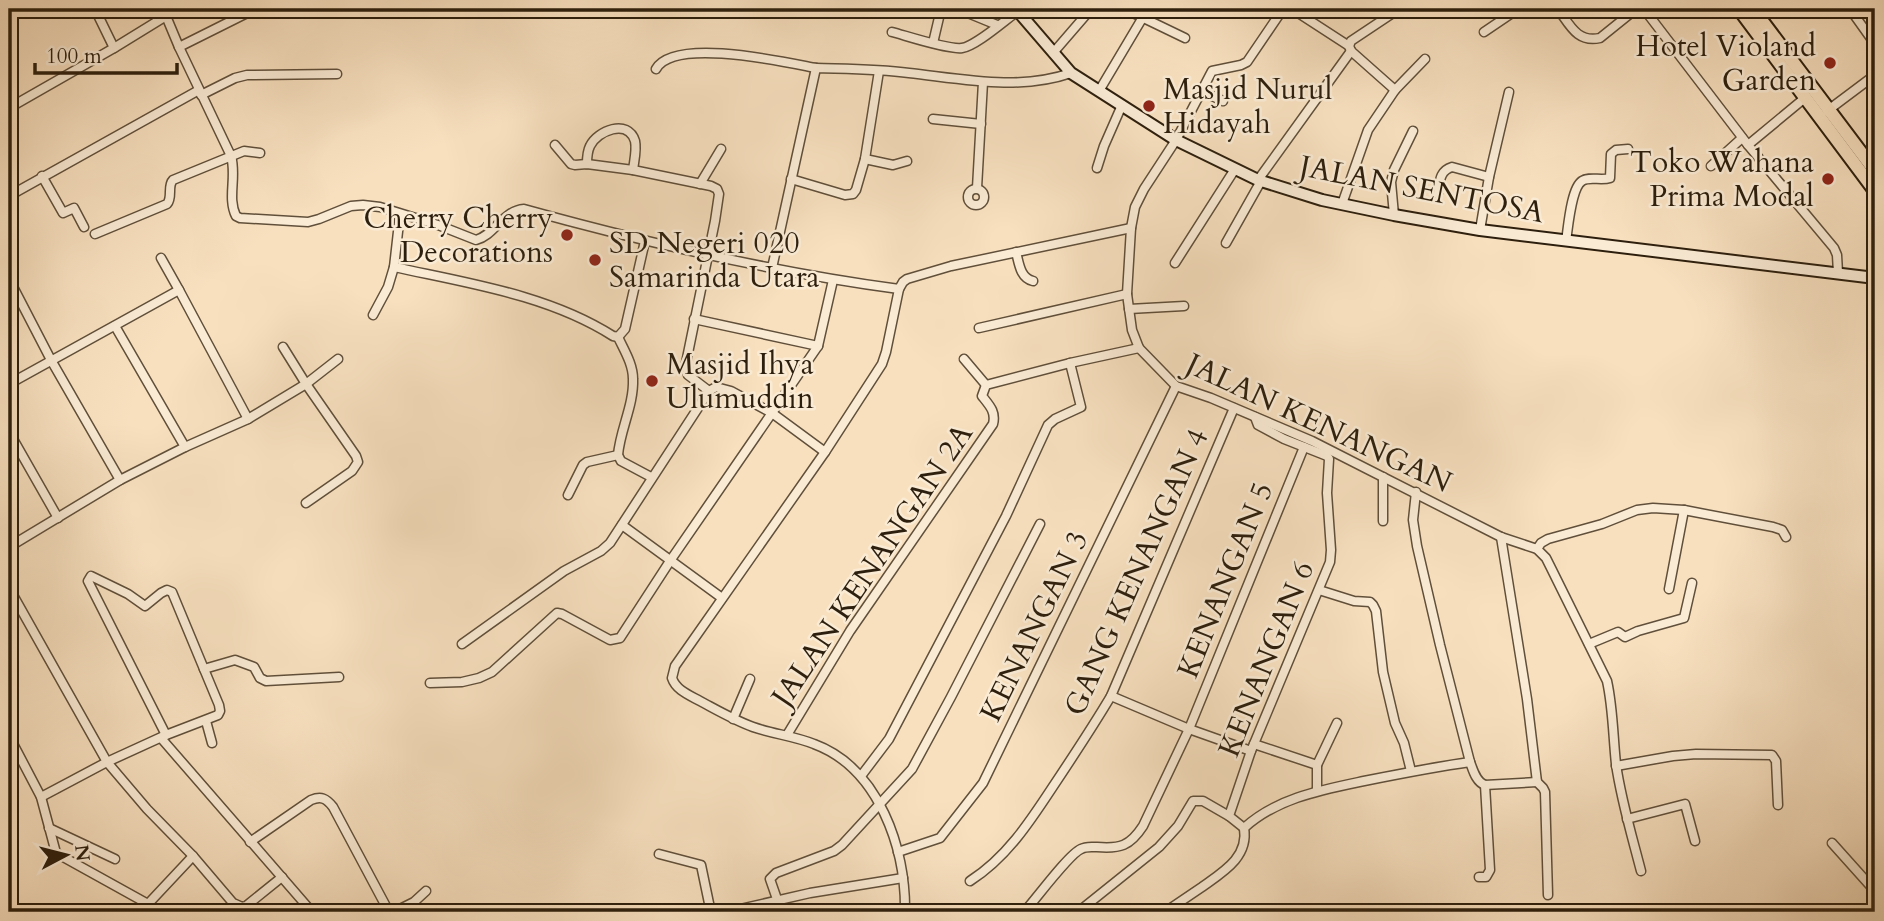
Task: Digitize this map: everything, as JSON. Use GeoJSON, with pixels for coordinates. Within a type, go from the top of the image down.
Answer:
{"type":"FeatureCollection","features":[{"type":"Feature","properties":{"kind":"main road"},"geometry":{"type":"LineString","coordinates":[[1739,9],[1805,97],[1824,113],[1875,171]]}},
{"type":"Feature","properties":{"kind":"main road"},"geometry":{"type":"LineString","coordinates":[[1753,9],[1875,191]]}},
{"type":"Feature","properties":{"kind":"street"},"geometry":{"type":"LineString","coordinates":[[95,9],[114,48]]}},
{"type":"Feature","properties":{"kind":"street"},"geometry":{"type":"LineString","coordinates":[[179,47],[255,9]]}},
{"type":"Feature","properties":{"kind":"street"},"geometry":{"type":"LineString","coordinates":[[933,43],[941,9]]}},
{"type":"Feature","properties":{"kind":"street"},"geometry":{"type":"LineString","coordinates":[[958,9],[997,26]]}},
{"type":"Feature","properties":{"kind":"street"},"geometry":{"type":"LineString","coordinates":[[1053,54],[1091,9]]}},
{"type":"Feature","properties":{"kind":"street","name":"JALAN KENANGAN"},"geometry":{"type":"LineString","coordinates":[[1283,9],[1247,62],[1212,71],[1176,140],[1135,206],[1127,294],[1132,330],[1139,348],[1176,386],[1312,441],[1501,537],[1537,549]]}},
{"type":"Feature","properties":{"kind":"street"},"geometry":{"type":"LineString","coordinates":[[1292,9],[1350,48],[1395,90]]}},
{"type":"Feature","properties":{"kind":"street"},"geometry":{"type":"LineString","coordinates":[[1226,243],[1259,180],[1350,48],[1351,41],[1399,9]]}},
{"type":"Feature","properties":{"kind":"street"},"geometry":{"type":"LineString","coordinates":[[1484,32],[1518,9]]}},
{"type":"Feature","properties":{"kind":"street"},"geometry":{"type":"LineString","coordinates":[[1558,9],[1578,35],[1593,40],[1600,38],[1636,9]]}},
{"type":"Feature","properties":{"kind":"street"},"geometry":{"type":"LineString","coordinates":[[1644,9],[1745,142],[1834,248],[1838,274]]}},
{"type":"Feature","properties":{"kind":"street"},"geometry":{"type":"LineString","coordinates":[[1850,9],[1875,44]]}},
{"type":"Feature","properties":{"kind":"street"},"geometry":{"type":"LineString","coordinates":[[892,32],[962,48],[973,44],[1017,10]]}},
{"type":"Feature","properties":{"kind":"street","name":"JALAN SENTOSA"},"geometry":{"type":"LineString","coordinates":[[1017,10],[1071,73],[1176,140],[1259,180],[1342,204],[1480,230],[1874,277]]}},
{"type":"Feature","properties":{"kind":"street"},"geometry":{"type":"LineString","coordinates":[[1129,11],[1185,37]]}},
{"type":"Feature","properties":{"kind":"street"},"geometry":{"type":"LineString","coordinates":[[9,108],[114,48],[167,12],[179,47],[231,156],[234,169],[233,207],[236,216],[240,218],[307,222],[357,205],[380,207],[476,240],[515,210],[524,209],[708,255],[833,280],[900,289]]}},
{"type":"Feature","properties":{"kind":"street"},"geometry":{"type":"LineString","coordinates":[[1099,91],[1143,17]]}},
{"type":"Feature","properties":{"kind":"street"},"geometry":{"type":"LineString","coordinates":[[656,69],[659,63],[666,59],[700,52],[774,60],[816,68],[879,71],[984,82],[1054,79],[1071,73]]}},
{"type":"Feature","properties":{"kind":"street"},"geometry":{"type":"LineString","coordinates":[[1342,204],[1368,130],[1395,90],[1425,59]]}},
{"type":"Feature","properties":{"kind":"street"},"geometry":{"type":"LineString","coordinates":[[772,268],[816,68]]}},
{"type":"Feature","properties":{"kind":"street"},"geometry":{"type":"LineString","coordinates":[[791,179],[849,195],[856,190],[865,159],[879,71]]}},
{"type":"Feature","properties":{"kind":"street"},"geometry":{"type":"LineString","coordinates":[[9,196],[200,92],[235,78],[247,75],[337,74]]}},
{"type":"Feature","properties":{"kind":"street"},"geometry":{"type":"LineString","coordinates":[[1824,113],[1875,75]]}},
{"type":"Feature","properties":{"kind":"street"},"geometry":{"type":"LineString","coordinates":[[976,188],[984,82]]}},
{"type":"Feature","properties":{"kind":"street"},"geometry":{"type":"LineString","coordinates":[[1201,91],[1223,101]]}},
{"type":"Feature","properties":{"kind":"street"},"geometry":{"type":"LineString","coordinates":[[1480,230],[1509,92]]}},
{"type":"Feature","properties":{"kind":"street"},"geometry":{"type":"LineString","coordinates":[[1711,166],[1805,97]]}},
{"type":"Feature","properties":{"kind":"street"},"geometry":{"type":"LineString","coordinates":[[1097,168],[1122,105]]}},
{"type":"Feature","properties":{"kind":"street"},"geometry":{"type":"LineString","coordinates":[[933,119],[981,124]]}},
{"type":"Feature","properties":{"kind":"street"},"geometry":{"type":"LineString","coordinates":[[587,164],[590,145],[607,130],[618,128],[628,131],[636,144],[633,170]]}},
{"type":"Feature","properties":{"kind":"street"},"geometry":{"type":"LineString","coordinates":[[1394,215],[1391,182],[1413,131]]}},
{"type":"Feature","properties":{"kind":"street"},"geometry":{"type":"LineString","coordinates":[[555,145],[571,164],[633,170],[717,189],[719,194],[686,369],[688,374],[709,391]]}},
{"type":"Feature","properties":{"kind":"street"},"geometry":{"type":"LineString","coordinates":[[699,184],[721,149]]}},
{"type":"Feature","properties":{"kind":"street"},"geometry":{"type":"LineString","coordinates":[[1566,241],[1578,185],[1585,179],[1606,180],[1611,174],[1611,153],[1628,149]]}},
{"type":"Feature","properties":{"kind":"street"},"geometry":{"type":"LineString","coordinates":[[95,233],[167,204],[170,201],[172,180],[244,151],[260,153]]}},
{"type":"Feature","properties":{"kind":"street"},"geometry":{"type":"LineString","coordinates":[[865,159],[893,165],[906,161]]}},
{"type":"Feature","properties":{"kind":"street"},"geometry":{"type":"LineString","coordinates":[[1438,194],[1441,177],[1447,168],[1489,177]]}},
{"type":"Feature","properties":{"kind":"street"},"geometry":{"type":"LineString","coordinates":[[1175,263],[1235,169]]}},
{"type":"Feature","properties":{"kind":"street"},"geometry":{"type":"LineString","coordinates":[[42,176],[63,213],[74,208],[84,228]]}},
{"type":"Feature","properties":{"kind":"street"},"geometry":{"type":"LineString","coordinates":[[373,315],[388,287],[394,267],[400,214]]}},
{"type":"Feature","properties":{"kind":"street"},"geometry":{"type":"LineString","coordinates":[[928,912],[905,911],[903,878],[891,827],[860,776],[847,762],[816,744],[755,728],[733,719],[678,688],[672,678],[675,666],[825,452],[882,363],[903,282],[951,266],[1131,228]]}},
{"type":"Feature","properties":{"kind":"street"},"geometry":{"type":"LineString","coordinates":[[618,337],[625,330],[645,241]]}},
{"type":"Feature","properties":{"kind":"street"},"geometry":{"type":"LineString","coordinates":[[1016,252],[1021,272],[1025,278],[1033,281]]}},
{"type":"Feature","properties":{"kind":"street"},"geometry":{"type":"LineString","coordinates":[[161,258],[248,419]]}},
{"type":"Feature","properties":{"kind":"street"},"geometry":{"type":"LineString","coordinates":[[394,267],[524,298],[569,312],[618,337]]}},
{"type":"Feature","properties":{"kind":"street"},"geometry":{"type":"LineString","coordinates":[[9,279],[51,360],[120,480]]}},
{"type":"Feature","properties":{"kind":"street"},"geometry":{"type":"LineString","coordinates":[[430,683],[462,682],[492,672],[558,613],[610,640],[620,638],[818,346],[833,280]]}},
{"type":"Feature","properties":{"kind":"street"},"geometry":{"type":"LineString","coordinates":[[9,384],[178,289]]}},
{"type":"Feature","properties":{"kind":"street"},"geometry":{"type":"LineString","coordinates":[[979,328],[1127,294]]}},
{"type":"Feature","properties":{"kind":"street"},"geometry":{"type":"LineString","coordinates":[[1129,309],[1184,306]]}},
{"type":"Feature","properties":{"kind":"street"},"geometry":{"type":"LineString","coordinates":[[694,319],[818,346]]}},
{"type":"Feature","properties":{"kind":"street"},"geometry":{"type":"LineString","coordinates":[[116,326],[185,447]]}},
{"type":"Feature","properties":{"kind":"street"},"geometry":{"type":"LineString","coordinates":[[618,337],[634,381],[618,456],[621,461],[651,477]]}},
{"type":"Feature","properties":{"kind":"street"},"geometry":{"type":"LineString","coordinates":[[283,347],[358,462],[352,471],[306,503]]}},
{"type":"Feature","properties":{"kind":"street"},"geometry":{"type":"LineString","coordinates":[[964,359],[986,385],[1139,348]]}},
{"type":"Feature","properties":{"kind":"street"},"geometry":{"type":"LineString","coordinates":[[9,547],[120,480],[248,419],[306,384],[338,359]]}},
{"type":"Feature","properties":{"kind":"street"},"geometry":{"type":"LineString","coordinates":[[860,776],[889,739],[1006,516],[1048,425],[1081,407],[1070,363]]}},
{"type":"Feature","properties":{"kind":"street","name":"JALAN KENANGAN 2A"},"geometry":{"type":"LineString","coordinates":[[787,735],[850,631],[993,424],[993,410],[982,396],[986,385]]}},
{"type":"Feature","properties":{"kind":"street","name":"KENANGAN 3"},"geometry":{"type":"LineString","coordinates":[[898,852],[940,838],[983,783],[1176,386]]}},
{"type":"Feature","properties":{"kind":"street"},"geometry":{"type":"LineString","coordinates":[[462,644],[610,543],[709,391],[716,387],[723,388],[772,414],[825,452]]}},
{"type":"Feature","properties":{"kind":"street","name":"GANG KENANGAN 4"},"geometry":{"type":"LineString","coordinates":[[970,881],[985,872],[1016,840],[1111,696],[1234,408]]}},
{"type":"Feature","properties":{"kind":"street","name":"KENANGAN 6"},"geometry":{"type":"LineString","coordinates":[[1229,816],[1252,747],[1331,557],[1326,493],[1330,463],[1327,456],[1258,425],[1255,417]]}},
{"type":"Feature","properties":{"kind":"street"},"geometry":{"type":"LineString","coordinates":[[9,432],[58,518]]}},
{"type":"Feature","properties":{"kind":"street","name":"KENANGAN 5"},"geometry":{"type":"LineString","coordinates":[[1025,911],[1080,849],[1088,846],[1115,849],[1139,833],[1189,729],[1304,447]]}},
{"type":"Feature","properties":{"kind":"street"},"geometry":{"type":"LineString","coordinates":[[568,495],[583,465],[618,456]]}},
{"type":"Feature","properties":{"kind":"street"},"geometry":{"type":"LineString","coordinates":[[1383,477],[1383,521]]}},
{"type":"Feature","properties":{"kind":"street"},"geometry":{"type":"LineString","coordinates":[[1416,492],[1413,520],[1417,546],[1440,645],[1476,778],[1485,785],[1537,782]]}},
{"type":"Feature","properties":{"kind":"street"},"geometry":{"type":"LineString","coordinates":[[1641,871],[1616,766],[1607,681],[1546,558],[1537,549],[1548,539],[1602,524],[1637,510],[1653,508],[1684,510],[1773,527],[1782,530],[1786,537]]}},
{"type":"Feature","properties":{"kind":"street"},"geometry":{"type":"LineString","coordinates":[[1669,589],[1684,510]]}},
{"type":"Feature","properties":{"kind":"street"},"geometry":{"type":"LineString","coordinates":[[778,902],[771,879],[776,873],[834,851],[842,845],[912,769],[1040,524]]}},
{"type":"Feature","properties":{"kind":"street"},"geometry":{"type":"LineString","coordinates":[[622,526],[722,598]]}},
{"type":"Feature","properties":{"kind":"street"},"geometry":{"type":"LineString","coordinates":[[1501,537],[1527,699],[1537,782],[1545,792],[1548,895]]}},
{"type":"Feature","properties":{"kind":"street"},"geometry":{"type":"LineString","coordinates":[[41,797],[107,762],[164,736],[218,715],[219,705],[172,592],[167,590],[161,593],[145,606],[128,594],[94,577],[89,578],[164,736],[250,842],[312,912]]}},
{"type":"Feature","properties":{"kind":"street"},"geometry":{"type":"LineString","coordinates":[[1588,644],[1619,632],[1625,637],[1684,618],[1692,583]]}},
{"type":"Feature","properties":{"kind":"street"},"geometry":{"type":"LineString","coordinates":[[9,588],[107,762],[233,903],[242,907],[250,903],[282,877]]}},
{"type":"Feature","properties":{"kind":"street"},"geometry":{"type":"LineString","coordinates":[[1319,590],[1373,604],[1390,704],[1395,723],[1405,743],[1411,771]]}},
{"type":"Feature","properties":{"kind":"street"},"geometry":{"type":"LineString","coordinates":[[204,668],[235,660],[254,667],[260,678],[266,681],[339,677]]}},
{"type":"Feature","properties":{"kind":"street"},"geometry":{"type":"LineString","coordinates":[[733,719],[750,679]]}},
{"type":"Feature","properties":{"kind":"street"},"geometry":{"type":"LineString","coordinates":[[1111,696],[1189,729],[1317,765]]}},
{"type":"Feature","properties":{"kind":"street"},"geometry":{"type":"LineString","coordinates":[[206,721],[212,743]]}},
{"type":"Feature","properties":{"kind":"street"},"geometry":{"type":"LineString","coordinates":[[1317,791],[1317,765],[1337,723]]}},
{"type":"Feature","properties":{"kind":"street"},"geometry":{"type":"LineString","coordinates":[[9,736],[41,797],[54,849],[59,855],[148,904],[155,912]]}},
{"type":"Feature","properties":{"kind":"street"},"geometry":{"type":"LineString","coordinates":[[1616,766],[1696,754],[1772,755],[1776,761],[1777,805]]}},
{"type":"Feature","properties":{"kind":"street"},"geometry":{"type":"LineString","coordinates":[[1244,828],[1269,809],[1317,791],[1411,771],[1470,762]]}},
{"type":"Feature","properties":{"kind":"street"},"geometry":{"type":"LineString","coordinates":[[1479,877],[1486,877],[1490,870],[1485,785]]}},
{"type":"Feature","properties":{"kind":"street"},"geometry":{"type":"LineString","coordinates":[[250,842],[319,797],[334,807],[391,912],[414,902],[426,891]]}},
{"type":"Feature","properties":{"kind":"street"},"geometry":{"type":"LineString","coordinates":[[1078,912],[1159,847],[1178,825],[1193,801],[1203,801],[1244,828],[1244,846],[1234,862],[1165,912]]}},
{"type":"Feature","properties":{"kind":"street"},"geometry":{"type":"LineString","coordinates":[[1627,819],[1685,804],[1695,841]]}},
{"type":"Feature","properties":{"kind":"street"},"geometry":{"type":"LineString","coordinates":[[49,828],[115,859]]}},
{"type":"Feature","properties":{"kind":"street"},"geometry":{"type":"LineString","coordinates":[[1832,844],[1875,891]]}},
{"type":"Feature","properties":{"kind":"street"},"geometry":{"type":"LineString","coordinates":[[659,853],[701,864],[710,908],[714,912]]}},
{"type":"Feature","properties":{"kind":"street"},"geometry":{"type":"LineString","coordinates":[[148,904],[192,856]]}},
{"type":"Feature","properties":{"kind":"street"},"geometry":{"type":"LineString","coordinates":[[727,912],[810,893],[903,878]]}},
{"type":"Feature","properties":{"kind":"place","name":"Hotel Violand Garden"},"geometry":{"type":"Point","coordinates":[1830,63]}},
{"type":"Feature","properties":{"kind":"place","name":"Masjid Nurul Hidayah"},"geometry":{"type":"Point","coordinates":[1149,106]}},
{"type":"Feature","properties":{"kind":"place","name":"Toko Wahana Prima Modal"},"geometry":{"type":"Point","coordinates":[1828,179]}},
{"type":"Feature","properties":{"kind":"place","name":"Cherry Cherry Decorations"},"geometry":{"type":"Point","coordinates":[567,235]}},
{"type":"Feature","properties":{"kind":"place","name":"SD Negeri 020 Samarinda Utara"},"geometry":{"type":"Point","coordinates":[595,260]}},
{"type":"Feature","properties":{"kind":"place","name":"Masjid Ihya Ulumuddin"},"geometry":{"type":"Point","coordinates":[652,381]}}]}
